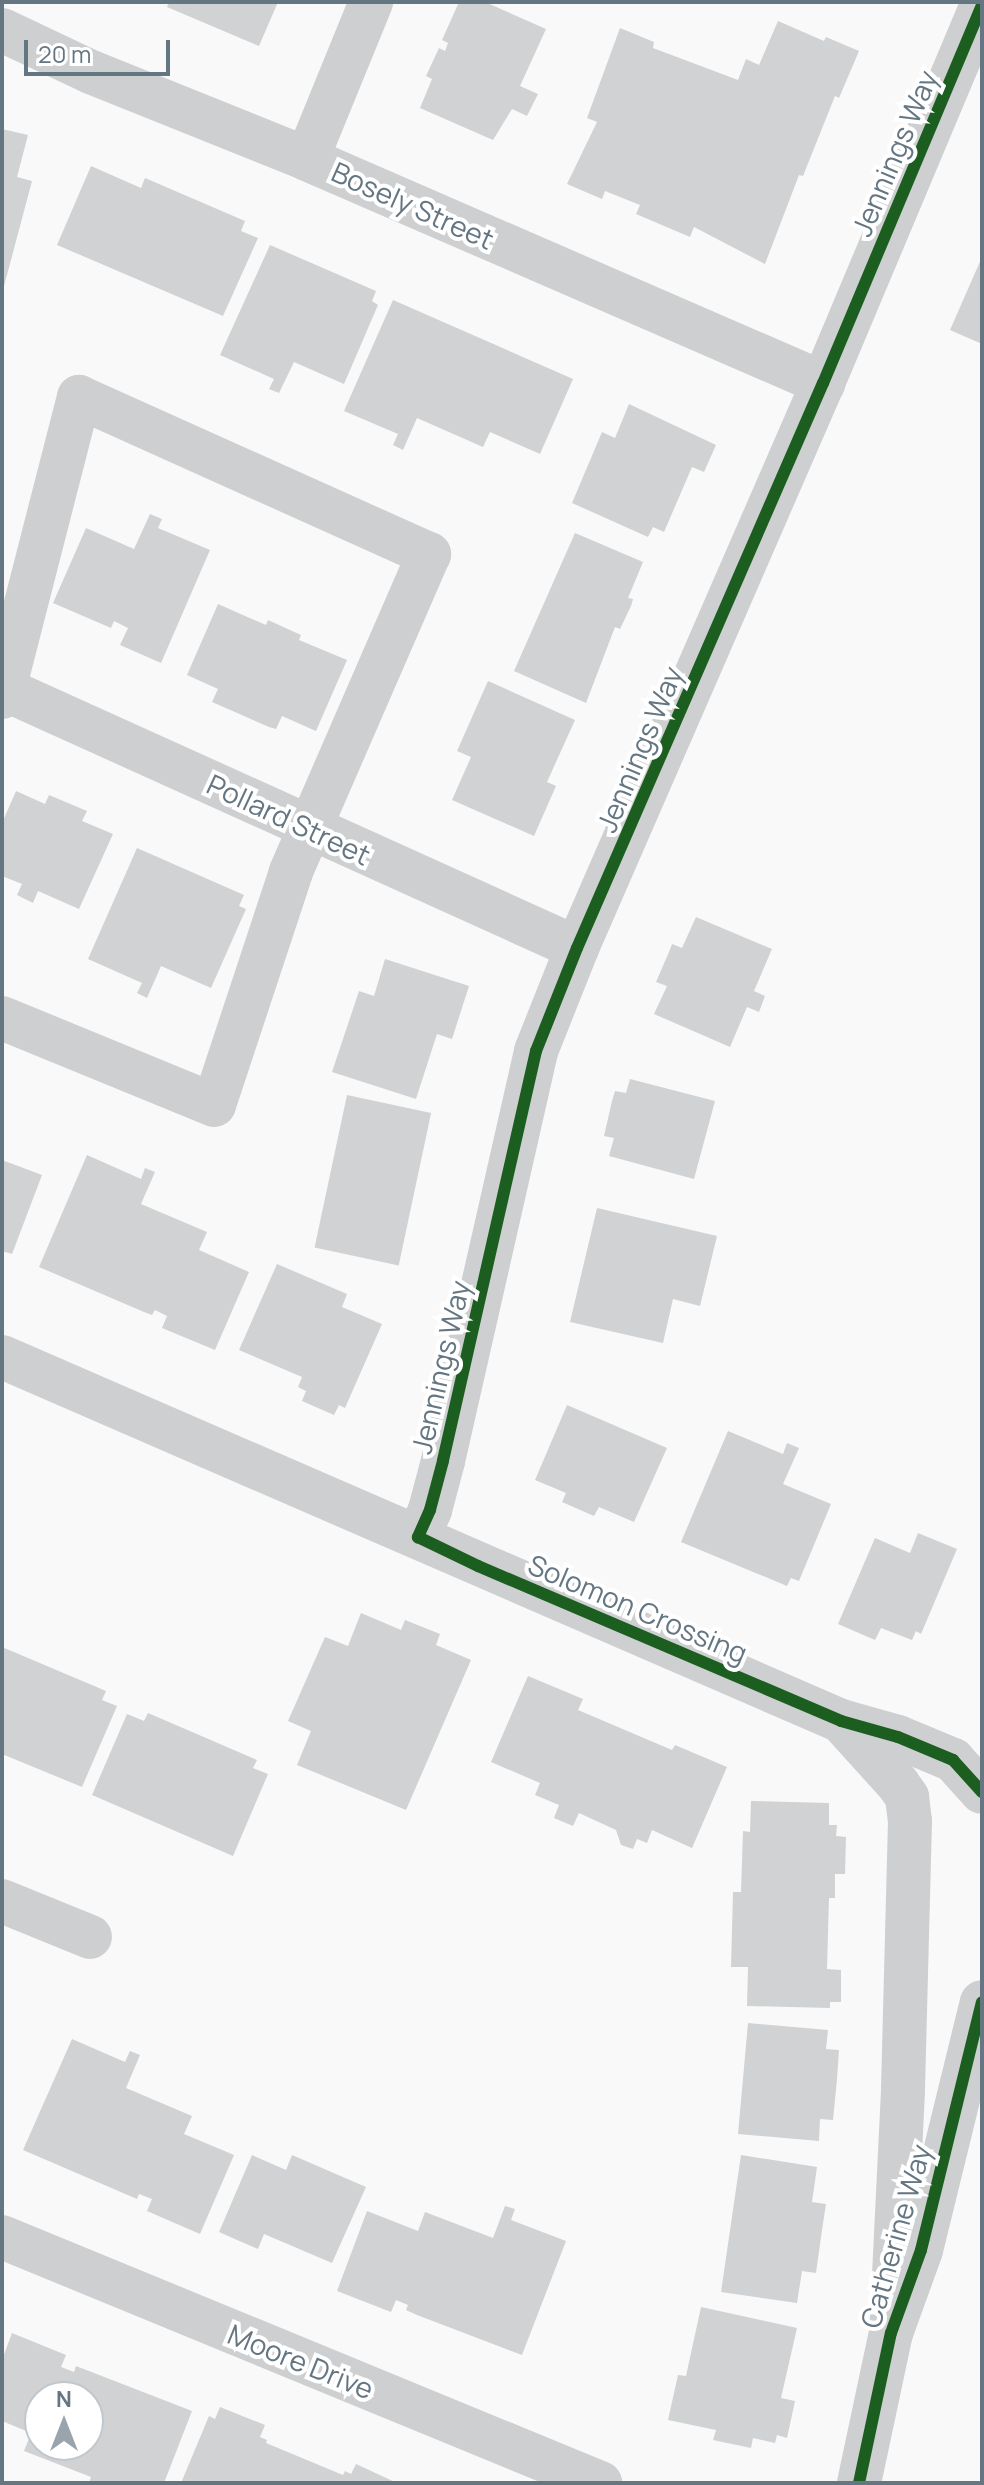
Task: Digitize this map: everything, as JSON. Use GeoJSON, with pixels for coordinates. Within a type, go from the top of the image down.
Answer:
{"type":"FeatureCollection","features":[{"type":"Feature","properties":{"kind":"street"},"geometry":{"type":"LineString","coordinates":[[307,159],[371,2]]}},
{"type":"Feature","properties":{"kind":"street","name":"Jennings Way"},"geometry":{"type":"LineString","coordinates":[[418,1537],[430,1510],[443,1461],[536,1051],[577,948],[823,383],[982,5]]}},
{"type":"Feature","properties":{"kind":"street","name":"Bosely Street"},"geometry":{"type":"LineString","coordinates":[[2,30],[91,72],[307,159],[823,383]]}},
{"type":"Feature","properties":{"kind":"street"},"geometry":{"type":"LineString","coordinates":[[2,1018],[214,1105],[309,828],[429,554],[79,397],[3,691]]}},
{"type":"Feature","properties":{"kind":"street","name":"Pollard Street"},"geometry":{"type":"LineString","coordinates":[[3,691],[577,948]]}},
{"type":"Feature","properties":{"kind":"street","name":"Solomon Crossing"},"geometry":{"type":"LineString","coordinates":[[2,1357],[841,1721]]}},
{"type":"Feature","properties":{"kind":"street"},"geometry":{"type":"LineString","coordinates":[[841,1721],[898,1737],[953,1760],[982,1792]]}},
{"type":"Feature","properties":{"kind":"street","name":"Catherine Way"},"geometry":{"type":"LineString","coordinates":[[841,1721],[907,1797],[910,1821],[903,2091],[891,2333]]}},
{"type":"Feature","properties":{"kind":"street"},"geometry":{"type":"LineString","coordinates":[[2,1901],[90,1937]]}},
{"type":"Feature","properties":{"kind":"street","name":"Catherine Way"},"geometry":{"type":"LineString","coordinates":[[859,2483],[891,2333],[921,2250],[982,2002]]}},
{"type":"Feature","properties":{"kind":"street","name":"Moore Drive"},"geometry":{"type":"LineString","coordinates":[[2,2237],[600,2483]]}},
{"type":"Feature","properties":{"kind":"building"},"geometry":{"type":"Polygon","coordinates":[[[169,2],[278,2],[259,46],[167,7],[169,2]]]}},
{"type":"Feature","properties":{"kind":"building"},"geometry":{"type":"Polygon","coordinates":[[[459,2],[485,2],[546,29],[520,86],[538,94],[527,116],[512,109],[493,140],[420,108],[432,79],[426,76],[439,48],[445,51],[448,43],[442,40],[459,2]]]}},
{"type":"Feature","properties":{"kind":"building"},"geometry":{"type":"Polygon","coordinates":[[[778,21],[824,41],[826,37],[859,51],[839,98],[835,96],[803,176],[799,175],[765,264],[694,227],[690,237],[636,214],[640,205],[605,191],[602,199],[567,184],[597,122],[587,118],[620,28],[654,42],[653,48],[738,80],[746,59],[759,65],[778,21]]]}},
{"type":"Feature","properties":{"kind":"building"},"geometry":{"type":"Polygon","coordinates":[[[2,129],[28,135],[17,177],[32,181],[3,290],[2,129]]]}},
{"type":"Feature","properties":{"kind":"building"},"geometry":{"type":"Polygon","coordinates":[[[91,166],[141,188],[145,178],[245,221],[241,231],[258,238],[223,316],[57,245],[91,166]]]}},
{"type":"Feature","properties":{"kind":"building"},"geometry":{"type":"Polygon","coordinates":[[[270,245],[376,291],[372,301],[378,305],[344,384],[294,362],[279,393],[269,389],[274,379],[220,355],[270,245]]]}},
{"type":"Feature","properties":{"kind":"building"},"geometry":{"type":"Polygon","coordinates":[[[982,257],[982,344],[950,330],[982,257]]]}},
{"type":"Feature","properties":{"kind":"building"},"geometry":{"type":"Polygon","coordinates":[[[393,300],[573,379],[540,454],[490,432],[483,447],[417,418],[403,450],[393,445],[398,434],[344,411],[393,300]]]}},
{"type":"Feature","properties":{"kind":"building"},"geometry":{"type":"Polygon","coordinates":[[[629,404],[716,445],[704,472],[692,467],[664,532],[653,527],[648,537],[572,503],[602,432],[615,438],[629,404]]]}},
{"type":"Feature","properties":{"kind":"building"},"geometry":{"type":"Polygon","coordinates":[[[150,514],[162,519],[158,528],[210,550],[161,663],[120,645],[128,628],[114,621],[111,628],[53,603],[86,528],[134,549],[150,514]]]}},
{"type":"Feature","properties":{"kind":"building"},"geometry":{"type":"Polygon","coordinates":[[[575,533],[643,562],[628,598],[633,599],[631,606],[620,629],[615,627],[586,703],[514,671],[575,533]]]}},
{"type":"Feature","properties":{"kind":"building"},"geometry":{"type":"Polygon","coordinates":[[[218,604],[266,625],[268,620],[301,635],[299,640],[347,660],[316,731],[282,716],[276,729],[269,727],[212,702],[218,689],[187,675],[218,604]]]}},
{"type":"Feature","properties":{"kind":"building"},"geometry":{"type":"Polygon","coordinates":[[[488,681],[575,720],[547,782],[556,786],[534,836],[452,800],[471,757],[457,751],[488,681]]]}},
{"type":"Feature","properties":{"kind":"building"},"geometry":{"type":"Polygon","coordinates":[[[16,791],[45,804],[49,795],[87,811],[82,821],[113,834],[79,909],[38,891],[33,903],[17,895],[22,884],[2,876],[2,823],[16,791]]]}},
{"type":"Feature","properties":{"kind":"building"},"geometry":{"type":"Polygon","coordinates":[[[137,848],[244,895],[239,906],[246,909],[211,988],[161,966],[147,998],[137,993],[142,983],[88,959],[137,848]]]}},
{"type":"Feature","properties":{"kind":"building"},"geometry":{"type":"Polygon","coordinates":[[[696,917],[772,949],[754,991],[765,996],[759,1012],[747,1007],[730,1047],[654,1014],[667,986],[656,982],[672,944],[682,948],[696,917]]]}},
{"type":"Feature","properties":{"kind":"building"},"geometry":{"type":"Polygon","coordinates":[[[385,959],[469,986],[452,1039],[437,1034],[416,1099],[332,1072],[359,991],[374,996],[385,959]]]}},
{"type":"Feature","properties":{"kind":"building"},"geometry":{"type":"Polygon","coordinates":[[[630,1079],[715,1101],[694,1179],[609,1156],[614,1138],[604,1136],[612,1101],[615,1091],[626,1093],[630,1079]]]}},
{"type":"Feature","properties":{"kind":"building"},"geometry":{"type":"Polygon","coordinates":[[[347,1095],[431,1113],[399,1265],[315,1248],[347,1095]]]}},
{"type":"Feature","properties":{"kind":"building"},"geometry":{"type":"Polygon","coordinates":[[[87,1155],[141,1179],[145,1168],[155,1172],[141,1204],[207,1232],[199,1250],[249,1272],[215,1350],[162,1328],[167,1316],[155,1310],[152,1315],[39,1267],[87,1155]]]}},
{"type":"Feature","properties":{"kind":"building"},"geometry":{"type":"Polygon","coordinates":[[[2,1160],[42,1175],[12,1254],[2,1251],[2,1160]]]}},
{"type":"Feature","properties":{"kind":"building"},"geometry":{"type":"Polygon","coordinates":[[[597,1208],[717,1236],[700,1306],[673,1299],[663,1343],[570,1322],[597,1208]]]}},
{"type":"Feature","properties":{"kind":"building"},"geometry":{"type":"Polygon","coordinates":[[[277,1264],[347,1294],[342,1307],[382,1324],[345,1408],[339,1405],[334,1415],[302,1401],[306,1391],[298,1387],[302,1377],[239,1350],[277,1264]]]}},
{"type":"Feature","properties":{"kind":"building"},"geometry":{"type":"Polygon","coordinates":[[[567,1405],[667,1448],[634,1522],[599,1507],[594,1516],[562,1502],[566,1493],[535,1480],[567,1405]]]}},
{"type":"Feature","properties":{"kind":"building"},"geometry":{"type":"Polygon","coordinates":[[[728,1431],[783,1454],[787,1443],[799,1448],[783,1484],[831,1504],[799,1581],[791,1578],[787,1586],[681,1542],[728,1431]]]}},
{"type":"Feature","properties":{"kind":"building"},"geometry":{"type":"Polygon","coordinates":[[[918,1533],[957,1549],[921,1634],[916,1631],[912,1640],[881,1628],[875,1640],[838,1624],[875,1538],[910,1553],[918,1533]]]}},
{"type":"Feature","properties":{"kind":"building"},"geometry":{"type":"Polygon","coordinates":[[[361,1613],[401,1630],[405,1620],[440,1634],[436,1645],[471,1660],[406,1810],[297,1765],[311,1731],[288,1721],[325,1637],[348,1646],[361,1613]]]}},
{"type":"Feature","properties":{"kind":"building"},"geometry":{"type":"Polygon","coordinates":[[[2,1647],[106,1691],[102,1700],[117,1706],[82,1787],[2,1754],[2,1647]]]}},
{"type":"Feature","properties":{"kind":"building"},"geometry":{"type":"Polygon","coordinates":[[[528,1676],[583,1699],[578,1710],[672,1750],[675,1745],[727,1767],[692,1848],[652,1830],[647,1843],[637,1839],[633,1849],[621,1845],[616,1830],[579,1813],[573,1826],[554,1818],[559,1805],[535,1795],[540,1783],[491,1762],[528,1676]]]}},
{"type":"Feature","properties":{"kind":"building"},"geometry":{"type":"Polygon","coordinates":[[[148,1713],[257,1760],[253,1768],[268,1774],[233,1856],[92,1795],[127,1714],[144,1721],[148,1713]]]}},
{"type":"Feature","properties":{"kind":"building"},"geometry":{"type":"Polygon","coordinates":[[[751,1801],[829,1803],[829,1825],[837,1825],[836,1836],[846,1837],[845,1874],[835,1874],[835,1898],[829,1898],[827,1969],[841,1970],[841,2002],[830,2002],[830,2008],[747,2006],[748,1967],[731,1967],[733,1892],[741,1892],[743,1831],[750,1832],[751,1801]]]}},
{"type":"Feature","properties":{"kind":"building"},"geometry":{"type":"Polygon","coordinates":[[[748,2023],[828,2030],[826,2049],[839,2050],[837,2079],[833,2120],[820,2119],[819,2141],[738,2134],[748,2023]]]}},
{"type":"Feature","properties":{"kind":"building"},"geometry":{"type":"Polygon","coordinates":[[[72,2039],[125,2062],[130,2051],[140,2055],[126,2088],[192,2116],[184,2134],[234,2155],[200,2234],[147,2211],[152,2199],[139,2194],[137,2199],[23,2150],[72,2039]]]}},
{"type":"Feature","properties":{"kind":"building"},"geometry":{"type":"Polygon","coordinates":[[[252,2155],[286,2170],[292,2155],[366,2187],[332,2263],[264,2234],[258,2249],[219,2232],[252,2155]]]}},
{"type":"Feature","properties":{"kind":"building"},"geometry":{"type":"Polygon","coordinates":[[[741,2155],[817,2167],[812,2202],[826,2204],[816,2273],[802,2271],[797,2303],[721,2292],[741,2155]]]}},
{"type":"Feature","properties":{"kind":"building"},"geometry":{"type":"Polygon","coordinates":[[[505,2206],[515,2209],[511,2220],[566,2241],[522,2355],[417,2315],[406,2310],[408,2305],[396,2300],[391,2312],[337,2291],[367,2211],[418,2231],[425,2212],[493,2238],[505,2206]]]}},
{"type":"Feature","properties":{"kind":"building"},"geometry":{"type":"Polygon","coordinates":[[[701,2307],[797,2328],[781,2398],[795,2401],[787,2438],[777,2435],[775,2443],[753,2438],[751,2448],[713,2440],[716,2430],[668,2420],[678,2375],[686,2376],[701,2307]]]}},
{"type":"Feature","properties":{"kind":"building"},"geometry":{"type":"Polygon","coordinates":[[[12,2333],[66,2355],[61,2367],[74,2372],[76,2366],[192,2411],[164,2483],[89,2483],[91,2477],[50,2461],[104,2461],[104,2381],[24,2381],[24,2430],[2,2421],[2,2360],[12,2333]]]}},
{"type":"Feature","properties":{"kind":"building"},"geometry":{"type":"Polygon","coordinates":[[[220,2407],[265,2425],[260,2437],[267,2440],[266,2443],[343,2475],[345,2471],[351,2474],[356,2464],[397,2483],[181,2483],[209,2416],[215,2419],[220,2407]]]}},
{"type":"Feature","properties":{"kind":"cycle path"},"geometry":{"type":"LineString","coordinates":[[982,5],[823,383],[577,948],[536,1051],[443,1461],[430,1510],[418,1537],[478,1566],[841,1721],[898,1737],[953,1760],[982,1792]]}},
{"type":"Feature","properties":{"kind":"cycle path"},"geometry":{"type":"LineString","coordinates":[[859,2483],[891,2333],[921,2250],[982,2002]]}}]}
